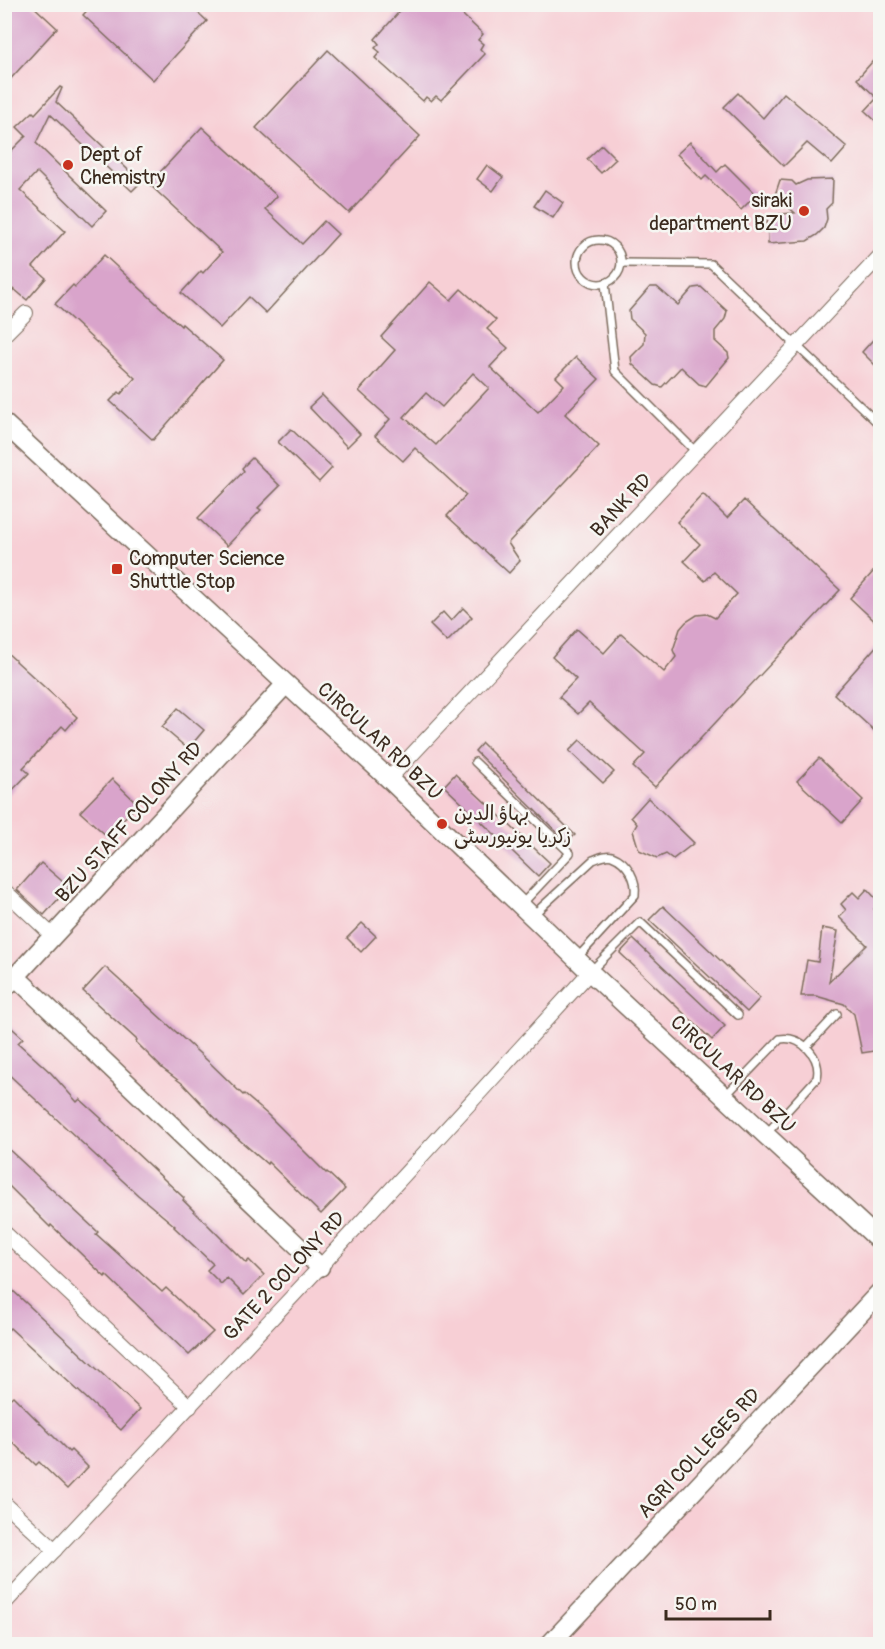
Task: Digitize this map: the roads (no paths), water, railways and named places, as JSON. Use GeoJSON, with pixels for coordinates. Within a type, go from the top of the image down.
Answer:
{"type":"FeatureCollection","features":[{"type":"Feature","properties":{"kind":"street","name":"BANK RD"},"geometry":{"type":"LineString","coordinates":[[389,779],[698,453],[880,256]]}},
{"type":"Feature","properties":{"kind":"street"},"geometry":{"type":"LineString","coordinates":[[4,335],[26,313]]}},
{"type":"Feature","properties":{"kind":"street","name":"CIRCULAR RD BZU"},"geometry":{"type":"LineString","coordinates":[[4,423],[389,779],[576,959],[880,1241]]}},
{"type":"Feature","properties":{"kind":"street","name":"BZU STAFF COLONY RD"},"geometry":{"type":"LineString","coordinates":[[10,983],[286,684]]}},
{"type":"Feature","properties":{"kind":"street"},"geometry":{"type":"LineString","coordinates":[[4,890],[54,937]]}},
{"type":"Feature","properties":{"kind":"street","name":"GATE 2 COLONY RD"},"geometry":{"type":"LineString","coordinates":[[4,1604],[320,1267],[590,972]]}},
{"type":"Feature","properties":{"kind":"street"},"geometry":{"type":"LineString","coordinates":[[10,983],[320,1267]]}},
{"type":"Feature","properties":{"kind":"street"},"geometry":{"type":"LineString","coordinates":[[4,1232],[190,1407]]}},
{"type":"Feature","properties":{"kind":"street","name":"AGRI COLLEGES RD"},"geometry":{"type":"LineString","coordinates":[[550,1644],[880,1292]]}},
{"type":"Feature","properties":{"kind":"street"},"geometry":{"type":"LineString","coordinates":[[4,1503],[55,1550]]}},
{"type":"Feature","properties":{"kind":"lane"},"geometry":{"type":"LineString","coordinates":[[593,241],[607,242],[617,250],[621,263],[616,276],[605,283],[591,282],[581,274],[577,261],[582,248],[593,241]]}},
{"type":"Feature","properties":{"kind":"lane"},"geometry":{"type":"LineString","coordinates":[[621,263],[711,264],[880,425]]}},
{"type":"Feature","properties":{"kind":"lane"},"geometry":{"type":"LineString","coordinates":[[605,283],[615,371],[698,453]]}},
{"type":"Feature","properties":{"kind":"lane"},"geometry":{"type":"LineString","coordinates":[[475,762],[570,853],[526,911]]}},
{"type":"Feature","properties":{"kind":"lane"},"geometry":{"type":"LineString","coordinates":[[526,911],[593,860],[602,856],[612,856],[633,874],[636,884],[635,895],[576,959]]}},
{"type":"Feature","properties":{"kind":"lane"},"geometry":{"type":"LineString","coordinates":[[590,972],[640,922],[738,1015]]}},
{"type":"Feature","properties":{"kind":"lane"},"geometry":{"type":"LineString","coordinates":[[806,1047],[837,1014]]}},
{"type":"Feature","properties":{"kind":"lane"},"geometry":{"type":"LineString","coordinates":[[724,1097],[780,1039],[795,1039],[806,1047],[815,1058],[819,1070],[817,1078],[766,1135]]}},
{"type":"Feature","properties":{"kind":"place","name":"Dept of Chemistry"},"geometry":{"type":"Point","coordinates":[68,165]}},
{"type":"Feature","properties":{"kind":"place","name":"siraki department BZU"},"geometry":{"type":"Point","coordinates":[804,211]}},
{"type":"Feature","properties":{"kind":"place","name":"Computer Science Shuttle Stop"},"geometry":{"type":"Point","coordinates":[117,569]}},
{"type":"Feature","properties":{"kind":"place","name":"بہاؤ الدین زکریا یونیورسٹی"},"geometry":{"type":"Point","coordinates":[442,824]}}]}
